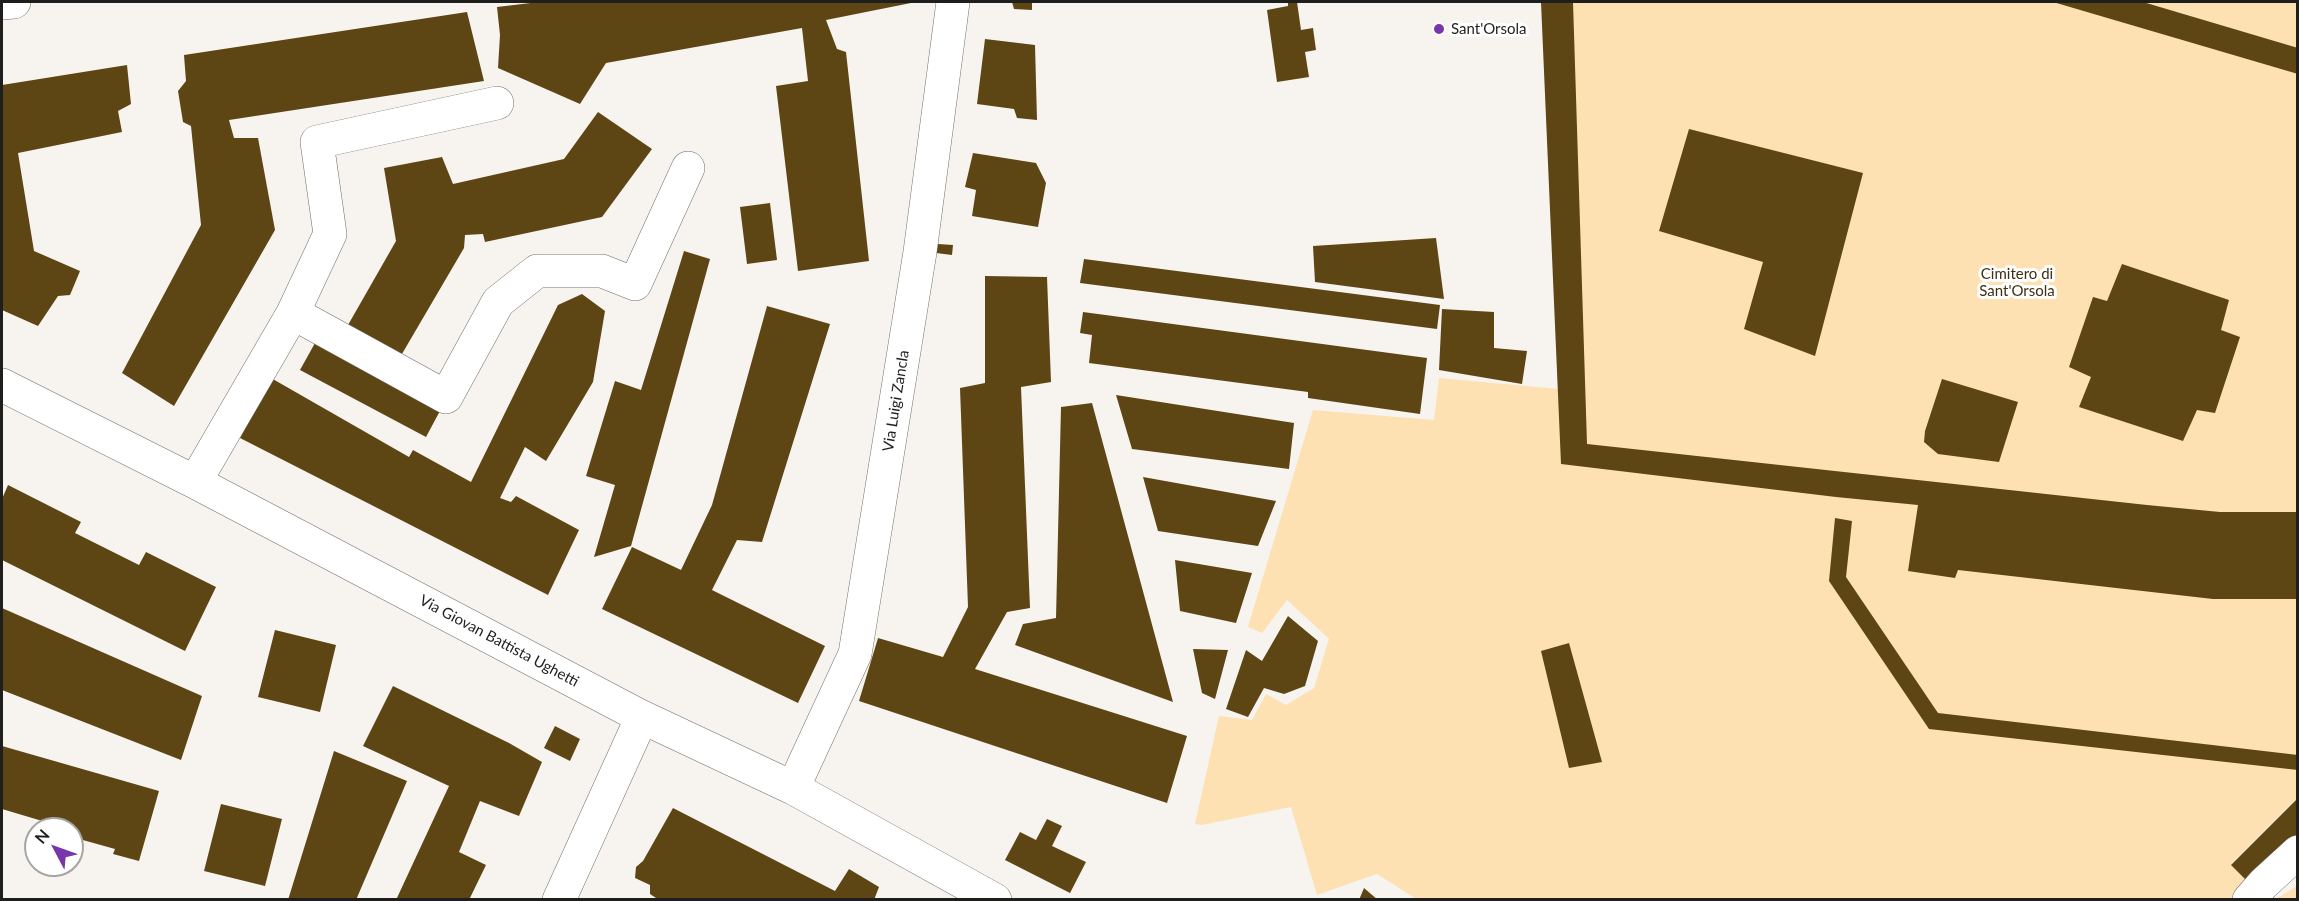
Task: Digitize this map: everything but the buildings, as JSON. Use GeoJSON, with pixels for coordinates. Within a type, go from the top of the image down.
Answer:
{"type":"FeatureCollection","features":[{"type":"Feature","properties":{"kind":"street","name":"Via Luigi Zancla"},"geometry":{"type":"LineString","coordinates":[[793,788],[855,654],[920,252],[953,2]]}},
{"type":"Feature","properties":{"kind":"street"},"geometry":{"type":"LineString","coordinates":[[195,482],[293,313],[330,234],[317,142],[497,104]]}},
{"type":"Feature","properties":{"kind":"street"},"geometry":{"type":"LineString","coordinates":[[293,313],[446,397],[498,302],[537,271],[602,271],[635,284],[688,168]]}},
{"type":"Feature","properties":{"kind":"street","name":"Via Giovan Battista Ughetti"},"geometry":{"type":"LineString","coordinates":[[2,385],[195,482],[642,717],[793,788],[995,900]]}},
{"type":"Feature","properties":{"kind":"street"},"geometry":{"type":"LineString","coordinates":[[560,900],[642,717]]}},
{"type":"Feature","properties":{"kind":"street"},"geometry":{"type":"LineString","coordinates":[[2249,900],[2298,852]]}},
{"type":"Feature","properties":{"kind":"green space","name":"Cimitero di Sant'Orsola"},"geometry":{"type":"Polygon","coordinates":[[[1541,2],[2297,2],[2297,798],[2231,864],[2248,882],[2233,899],[1418,900],[1377,874],[1317,895],[1291,807],[1202,825],[1195,824],[1219,716],[1252,720],[1266,694],[1286,705],[1314,688],[1329,639],[1287,600],[1262,633],[1248,627],[1313,410],[1434,420],[1439,378],[1559,389],[1541,2]]]}},
{"type":"Feature","properties":{"kind":"green space"},"geometry":{"type":"Polygon","coordinates":[[[2297,886],[2297,899],[2276,899],[2297,886]]]}},
{"type":"Feature","properties":{"kind":"place","name":"Sant'Orsola"},"geometry":{"type":"Point","coordinates":[1439,29]}}]}
